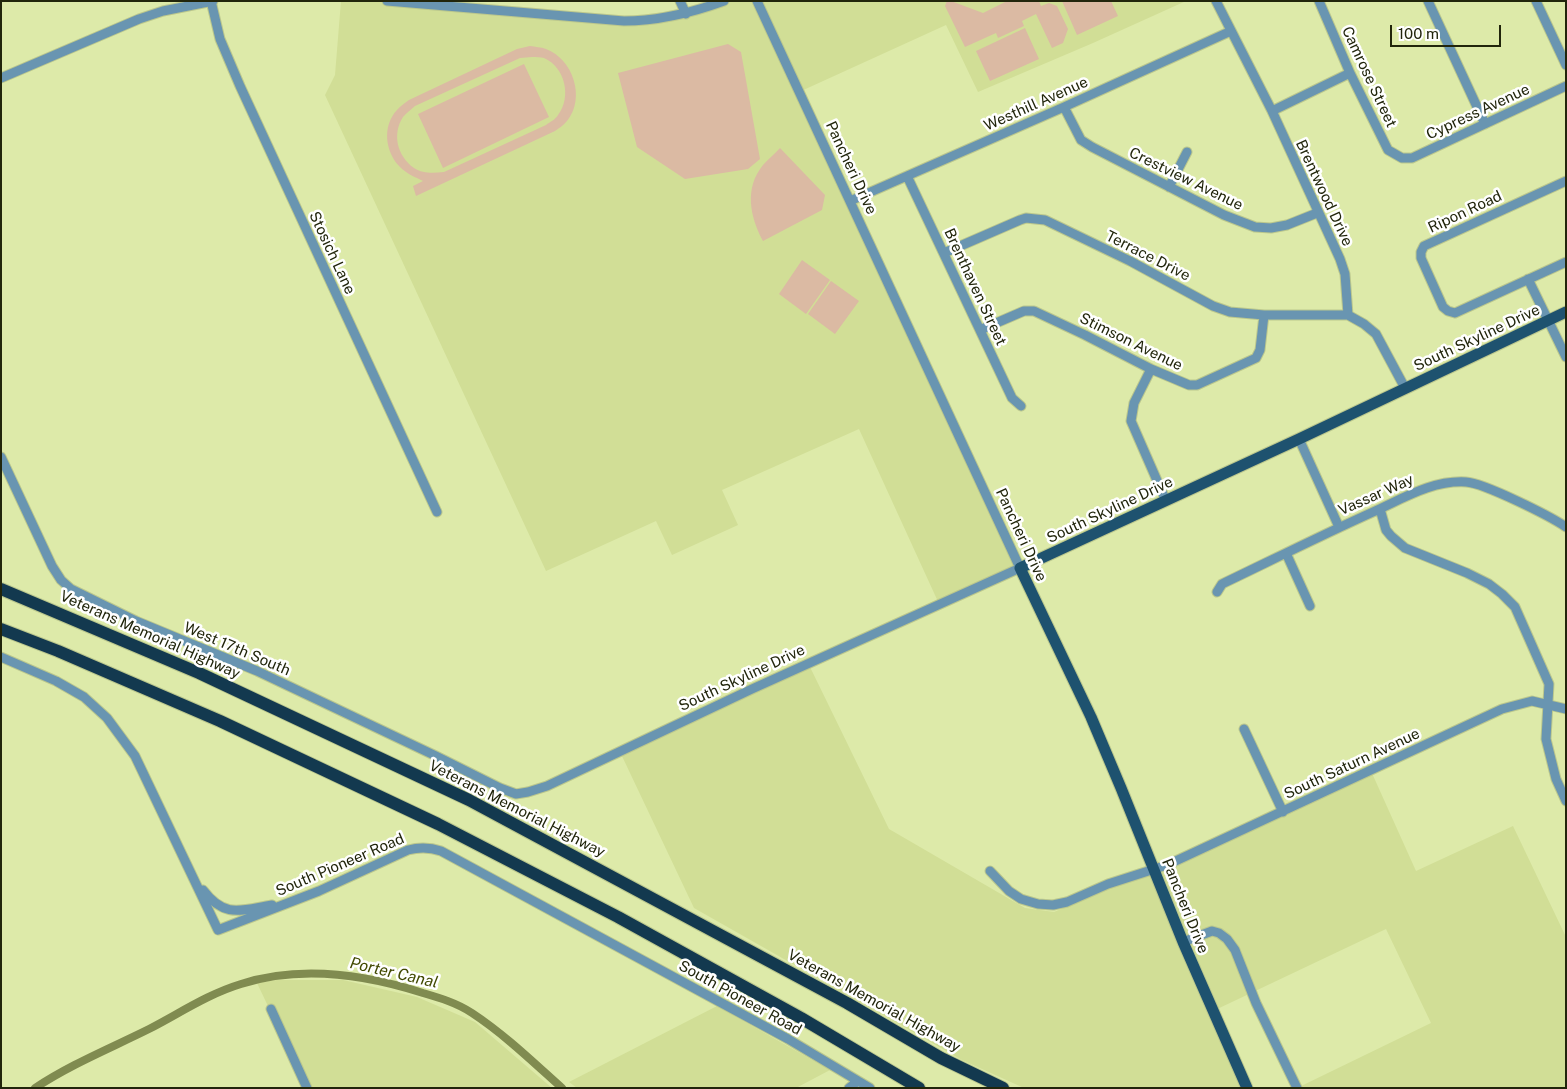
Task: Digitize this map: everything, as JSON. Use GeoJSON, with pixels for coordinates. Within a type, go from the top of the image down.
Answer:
{"type":"FeatureCollection","features":[{"type":"Feature","properties":{"kind":"highway","name":"Veterans Memorial Highway"},"geometry":{"type":"LineString","coordinates":[[1,589],[199,674],[469,800],[846,1004],[941,1058],[1003,1088]]}},
{"type":"Feature","properties":{"kind":"highway"},"geometry":{"type":"LineString","coordinates":[[1,629],[58,651],[220,721],[438,824],[618,917],[801,1018],[919,1088]]}},
{"type":"Feature","properties":{"kind":"main road","name":"South Skyline Drive"},"geometry":{"type":"LineString","coordinates":[[1020,568],[1299,439],[1566,312]]}},
{"type":"Feature","properties":{"kind":"main road","name":"Pancheri Drive"},"geometry":{"type":"LineString","coordinates":[[1020,568],[1090,717],[1183,942],[1247,1088]]}},
{"type":"Feature","properties":{"kind":"street"},"geometry":{"type":"LineString","coordinates":[[1,78],[146,16],[212,1]]}},
{"type":"Feature","properties":{"kind":"street","name":"Stosich Lane"},"geometry":{"type":"LineString","coordinates":[[212,1],[220,39],[240,86],[436,512]]}},
{"type":"Feature","properties":{"kind":"street"},"geometry":{"type":"LineString","coordinates":[[387,1],[485,5],[624,21],[642,21],[686,14],[724,1]]}},
{"type":"Feature","properties":{"kind":"street"},"geometry":{"type":"LineString","coordinates":[[680,1],[686,14]]}},
{"type":"Feature","properties":{"kind":"street","name":"Pancheri Drive"},"geometry":{"type":"LineString","coordinates":[[757,1],[1020,568]]}},
{"type":"Feature","properties":{"kind":"street","name":"Brentwood Drive"},"geometry":{"type":"LineString","coordinates":[[1216,1],[1272,111],[1340,259],[1345,274],[1348,315]]}},
{"type":"Feature","properties":{"kind":"street","name":"Camrose Street"},"geometry":{"type":"LineString","coordinates":[[1319,1],[1350,73],[1388,150],[1402,157]]}},
{"type":"Feature","properties":{"kind":"street"},"geometry":{"type":"LineString","coordinates":[[1428,1],[1484,124]]}},
{"type":"Feature","properties":{"kind":"street"},"geometry":{"type":"LineString","coordinates":[[1536,1],[1566,65]]}},
{"type":"Feature","properties":{"kind":"street","name":"Westhill Avenue"},"geometry":{"type":"LineString","coordinates":[[850,201],[1231,31]]}},
{"type":"Feature","properties":{"kind":"street"},"geometry":{"type":"LineString","coordinates":[[1272,111],[1350,73]]}},
{"type":"Feature","properties":{"kind":"street","name":"Cypress Avenue"},"geometry":{"type":"LineString","coordinates":[[1402,157],[1412,158],[1566,86]]}},
{"type":"Feature","properties":{"kind":"street","name":"Crestview Avenue"},"geometry":{"type":"LineString","coordinates":[[1064,107],[1082,140],[1092,147],[1224,215],[1255,227],[1271,228],[1288,225],[1317,212]]}},
{"type":"Feature","properties":{"kind":"street"},"geometry":{"type":"LineString","coordinates":[[1169,187],[1187,152]]}},
{"type":"Feature","properties":{"kind":"street","name":"Brenthaven Street"},"geometry":{"type":"LineString","coordinates":[[907,176],[1012,398],[1021,406]]}},
{"type":"Feature","properties":{"kind":"street","name":"Ripon Road"},"geometry":{"type":"LineString","coordinates":[[1566,181],[1424,246],[1421,252],[1421,258],[1443,307],[1455,313],[1566,262]]}},
{"type":"Feature","properties":{"kind":"street","name":"Terrace Drive"},"geometry":{"type":"LineString","coordinates":[[944,252],[1026,218],[1045,220],[1130,261],[1213,306],[1230,312],[1264,315],[1348,315]]}},
{"type":"Feature","properties":{"kind":"street"},"geometry":{"type":"LineString","coordinates":[[1528,279],[1566,357]]}},
{"type":"Feature","properties":{"kind":"street","name":"Stimson Avenue"},"geometry":{"type":"LineString","coordinates":[[980,330],[1024,311],[1034,311],[1151,369],[1189,385],[1197,385],[1256,358],[1260,350],[1264,315]]}},
{"type":"Feature","properties":{"kind":"street"},"geometry":{"type":"LineString","coordinates":[[1348,315],[1364,324],[1376,334],[1405,388]]}},
{"type":"Feature","properties":{"kind":"street"},"geometry":{"type":"LineString","coordinates":[[1151,369],[1134,403],[1131,421],[1166,501]]}},
{"type":"Feature","properties":{"kind":"street"},"geometry":{"type":"LineString","coordinates":[[1299,439],[1339,528]]}},
{"type":"Feature","properties":{"kind":"street","name":"West 17th South"},"geometry":{"type":"LineString","coordinates":[[1,457],[52,566],[61,580],[71,589],[136,621],[258,671],[500,788],[516,794],[528,792]]}},
{"type":"Feature","properties":{"kind":"street","name":"Vassar Way"},"geometry":{"type":"LineString","coordinates":[[1217,592],[1222,584],[1422,489],[1450,483],[1467,482],[1495,492],[1566,527]]}},
{"type":"Feature","properties":{"kind":"street"},"geometry":{"type":"LineString","coordinates":[[1380,509],[1386,530],[1405,548],[1489,584],[1514,607],[1549,684],[1546,739],[1556,780],[1566,801]]}},
{"type":"Feature","properties":{"kind":"street"},"geometry":{"type":"LineString","coordinates":[[1286,553],[1310,606]]}},
{"type":"Feature","properties":{"kind":"street","name":"South Skyline Drive"},"geometry":{"type":"LineString","coordinates":[[528,792],[547,786],[752,689],[1020,568]]}},
{"type":"Feature","properties":{"kind":"street","name":"South Pioneer Road"},"geometry":{"type":"LineString","coordinates":[[1,657],[56,681],[84,697],[107,718],[135,756],[218,930],[319,891],[408,850],[419,847],[432,848],[779,1034],[870,1088]]}},
{"type":"Feature","properties":{"kind":"street","name":"South Saturn Avenue"},"geometry":{"type":"LineString","coordinates":[[990,871],[1009,891],[1021,899],[1038,904],[1053,905],[1067,902],[1108,884],[1154,870],[1283,812],[1502,709],[1532,701],[1566,709]]}},
{"type":"Feature","properties":{"kind":"street"},"geometry":{"type":"LineString","coordinates":[[1244,729],[1283,812]]}},
{"type":"Feature","properties":{"kind":"street"},"geometry":{"type":"LineString","coordinates":[[192,876],[209,898],[223,908],[236,910],[288,903]]}},
{"type":"Feature","properties":{"kind":"street"},"geometry":{"type":"LineString","coordinates":[[1183,942],[1212,931],[1219,933],[1227,939],[1234,950],[1256,1003],[1297,1088]]}},
{"type":"Feature","properties":{"kind":"street"},"geometry":{"type":"LineString","coordinates":[[271,1009],[307,1088]]}},
{"type":"Feature","properties":{"kind":"street"},"geometry":{"type":"LineString","coordinates":[[849,1088],[858,1081]]}},
{"type":"Feature","properties":{"kind":"shaded area"},"geometry":{"type":"Polygon","coordinates":[[[341,1],[387,1],[642,21],[723,1],[1186,1],[978,92],[946,25],[799,92],[1020,568],[940,606],[859,429],[722,490],[738,525],[672,555],[656,521],[546,571],[325,95],[335,75],[341,1]]]}},
{"type":"Feature","properties":{"kind":"shaded area"},"geometry":{"type":"Polygon","coordinates":[[[947,1],[983,13],[1007,1],[1039,1],[1041,6],[1049,3],[1057,6],[1068,29],[1063,43],[1052,48],[1036,14],[1022,21],[1024,26],[998,38],[996,33],[965,47],[945,6],[947,1]]]}},
{"type":"Feature","properties":{"kind":"shaded area"},"geometry":{"type":"Polygon","coordinates":[[[1062,1],[1111,1],[1118,16],[1077,35],[1062,1]]]}},
{"type":"Feature","properties":{"kind":"shaded area"},"geometry":{"type":"Polygon","coordinates":[[[1025,28],[1039,59],[990,81],[976,51],[1025,28]]]}},
{"type":"Feature","properties":{"kind":"shaded area"},"geometry":{"type":"Polygon","coordinates":[[[728,44],[741,52],[760,159],[748,169],[685,179],[637,147],[618,73],[728,44]]]}},
{"type":"Feature","properties":{"kind":"shaded area"},"geometry":{"type":"Polygon","coordinates":[[[530,46],[546,49],[563,61],[570,70],[574,80],[576,101],[573,112],[567,121],[555,131],[416,196],[413,186],[423,181],[400,167],[391,154],[387,131],[392,116],[409,100],[517,49],[530,46]],[[520,58],[415,106],[403,117],[397,137],[400,151],[408,163],[414,168],[425,172],[444,172],[546,125],[554,119],[565,100],[564,83],[557,68],[551,62],[544,58],[520,58]]]}},
{"type":"Feature","properties":{"kind":"shaded area"},"geometry":{"type":"Polygon","coordinates":[[[524,64],[549,117],[443,168],[418,114],[524,64]]]}},
{"type":"Feature","properties":{"kind":"shaded area"},"geometry":{"type":"Polygon","coordinates":[[[780,148],[825,195],[822,210],[763,241],[752,212],[751,193],[757,174],[780,148]]]}},
{"type":"Feature","properties":{"kind":"shaded area"},"geometry":{"type":"Polygon","coordinates":[[[802,260],[830,280],[806,314],[779,294],[802,260]]]}},
{"type":"Feature","properties":{"kind":"shaded area"},"geometry":{"type":"Polygon","coordinates":[[[831,281],[859,301],[835,334],[808,314],[831,281]]]}},
{"type":"Feature","properties":{"kind":"shaded area"},"geometry":{"type":"Polygon","coordinates":[[[810,667],[889,829],[1025,908],[1054,912],[1154,870],[1371,771],[1416,871],[1513,826],[1566,937],[1566,1088],[1297,1088],[1431,1023],[1386,929],[1213,1011],[1247,1088],[1024,1088],[962,1060],[694,908],[621,754],[810,667]]]}},
{"type":"Feature","properties":{"kind":"shaded area"},"geometry":{"type":"Polygon","coordinates":[[[276,980],[343,980],[417,997],[475,1022],[552,1088],[307,1088],[257,983],[276,980]]]}},
{"type":"Feature","properties":{"kind":"shaded area"},"geometry":{"type":"Polygon","coordinates":[[[717,1006],[830,1070],[796,1088],[577,1088],[569,1082],[717,1006]]]}},
{"type":"Feature","properties":{"kind":"waterway","name":"Porter Canal"},"geometry":{"type":"LineString","coordinates":[[35,1088],[77,1064],[217,993],[263,978],[309,973],[355,977],[401,986],[466,1009],[495,1030],[562,1088]]}}]}
